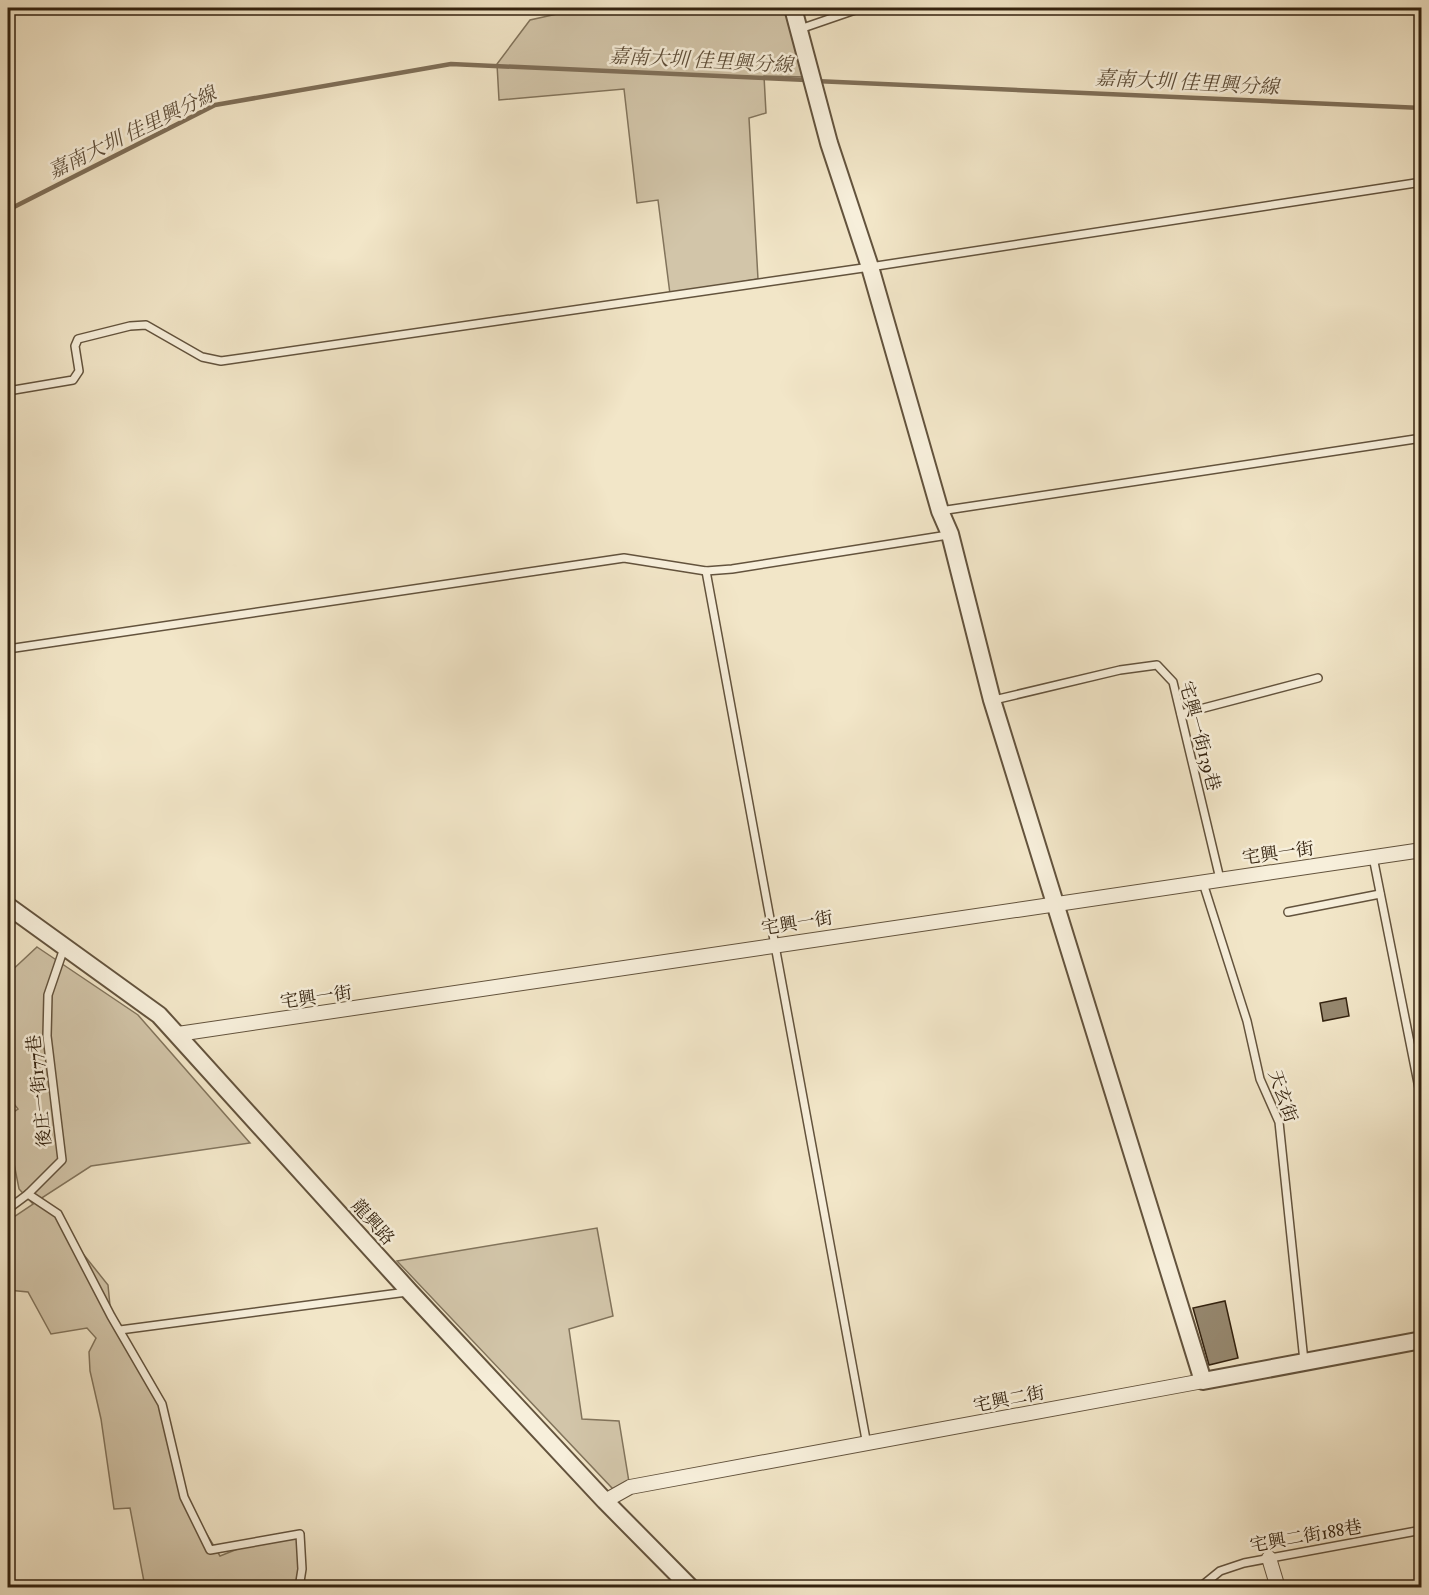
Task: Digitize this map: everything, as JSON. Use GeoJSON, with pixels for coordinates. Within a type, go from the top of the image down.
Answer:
{"type":"FeatureCollection","features":[{"type":"Feature","properties":{"kind":"street"},"geometry":{"type":"LineString","coordinates":[[793,8],[829,143],[870,267],[940,511],[950,534],[992,700],[1203,1381]]}},
{"type":"Feature","properties":{"kind":"street","name":"宅興一街"},"geometry":{"type":"LineString","coordinates":[[178,1034],[1055,902],[1203,883],[1422,850]]}},
{"type":"Feature","properties":{"kind":"street","name":"龍興路"},"geometry":{"type":"LineString","coordinates":[[8,906],[159,1015],[410,1292],[605,1501],[691,1587]]}},
{"type":"Feature","properties":{"kind":"street","name":"宅興二街"},"geometry":{"type":"LineString","coordinates":[[605,1501],[630,1487],[867,1445],[1422,1340]]}},
{"type":"Feature","properties":{"kind":"street"},"geometry":{"type":"LineString","coordinates":[[1269,1558],[1278,1587]]}},
{"type":"Feature","properties":{"kind":"lane"},"geometry":{"type":"LineString","coordinates":[[800,29],[861,8]]}},
{"type":"Feature","properties":{"kind":"lane"},"geometry":{"type":"LineString","coordinates":[[8,391],[74,380],[79,371],[75,346],[78,339],[138,325],[152,327],[202,357],[221,361],[870,267],[1422,182]]}},
{"type":"Feature","properties":{"kind":"lane"},"geometry":{"type":"LineString","coordinates":[[940,511],[1422,438]]}},
{"type":"Feature","properties":{"kind":"lane"},"geometry":{"type":"LineString","coordinates":[[8,649],[624,558],[706,571],[732,569],[950,534]]}},
{"type":"Feature","properties":{"kind":"lane"},"geometry":{"type":"LineString","coordinates":[[706,571],[867,1445]]}},
{"type":"Feature","properties":{"kind":"lane","name":"宅興一街139巷"},"geometry":{"type":"LineString","coordinates":[[992,700],[1120,670],[1157,665],[1173,682],[1221,879]]}},
{"type":"Feature","properties":{"kind":"lane"},"geometry":{"type":"LineString","coordinates":[[1181,714],[1317,678]]}},
{"type":"Feature","properties":{"kind":"lane"},"geometry":{"type":"LineString","coordinates":[[1373,857],[1422,1103]]}},
{"type":"Feature","properties":{"kind":"lane","name":"天玄街"},"geometry":{"type":"LineString","coordinates":[[1203,883],[1247,1021],[1260,1079],[1279,1122],[1304,1361]]}},
{"type":"Feature","properties":{"kind":"lane"},"geometry":{"type":"LineString","coordinates":[[1288,912],[1380,894]]}},
{"type":"Feature","properties":{"kind":"lane","name":"後庄一街177巷"},"geometry":{"type":"LineString","coordinates":[[8,1209],[28,1194],[62,1160],[47,1036],[48,994],[64,948]]}},
{"type":"Feature","properties":{"kind":"lane"},"geometry":{"type":"LineString","coordinates":[[28,1194],[58,1214],[162,1404],[184,1497],[210,1550],[300,1534],[302,1569],[299,1587]]}},
{"type":"Feature","properties":{"kind":"lane"},"geometry":{"type":"LineString","coordinates":[[120,1330],[410,1292]]}},
{"type":"Feature","properties":{"kind":"lane","name":"宅興二街188巷"},"geometry":{"type":"LineString","coordinates":[[1204,1587],[1204,1584],[1220,1571],[1269,1558],[1422,1530]]}},
{"type":"Feature","properties":{"kind":"shaded area"},"geometry":{"type":"Polygon","coordinates":[[[584,8],[787,8],[808,77],[764,76],[766,113],[749,118],[758,279],[670,294],[658,200],[637,203],[624,89],[499,100],[497,64],[530,20],[584,8]]]}},
{"type":"Feature","properties":{"kind":"shaded area"},"geometry":{"type":"Polygon","coordinates":[[[37,947],[138,1015],[250,1143],[91,1166],[40,1199],[58,1214],[72,1240],[108,1285],[111,1316],[162,1404],[184,1497],[220,1556],[250,1544],[300,1534],[299,1587],[145,1587],[130,1508],[114,1509],[101,1419],[90,1371],[89,1352],[96,1338],[87,1328],[51,1334],[28,1292],[8,1290],[8,1221],[33,1204],[19,1189],[8,1133],[8,1116],[18,1109],[8,1096],[8,974],[37,947]]]}},
{"type":"Feature","properties":{"kind":"shaded area"},"geometry":{"type":"Polygon","coordinates":[[[597,1228],[613,1316],[569,1329],[582,1419],[619,1421],[629,1482],[613,1489],[397,1261],[597,1228]]]}},
{"type":"Feature","properties":{"kind":"building"},"geometry":{"type":"Polygon","coordinates":[[[1346,998],[1349,1016],[1323,1021],[1320,1003],[1346,998]]]}},
{"type":"Feature","properties":{"kind":"building"},"geometry":{"type":"Polygon","coordinates":[[[1225,1301],[1238,1358],[1209,1365],[1193,1308],[1225,1301]]]}},
{"type":"Feature","properties":{"kind":"waterway","name":"嘉南大圳 佳里興分線"},"geometry":{"type":"LineString","coordinates":[[8,210],[215,105],[451,64],[807,80]]}},
{"type":"Feature","properties":{"kind":"waterway","name":"嘉南大圳 佳里興分線"},"geometry":{"type":"LineString","coordinates":[[815,81],[1422,108]]}}]}
